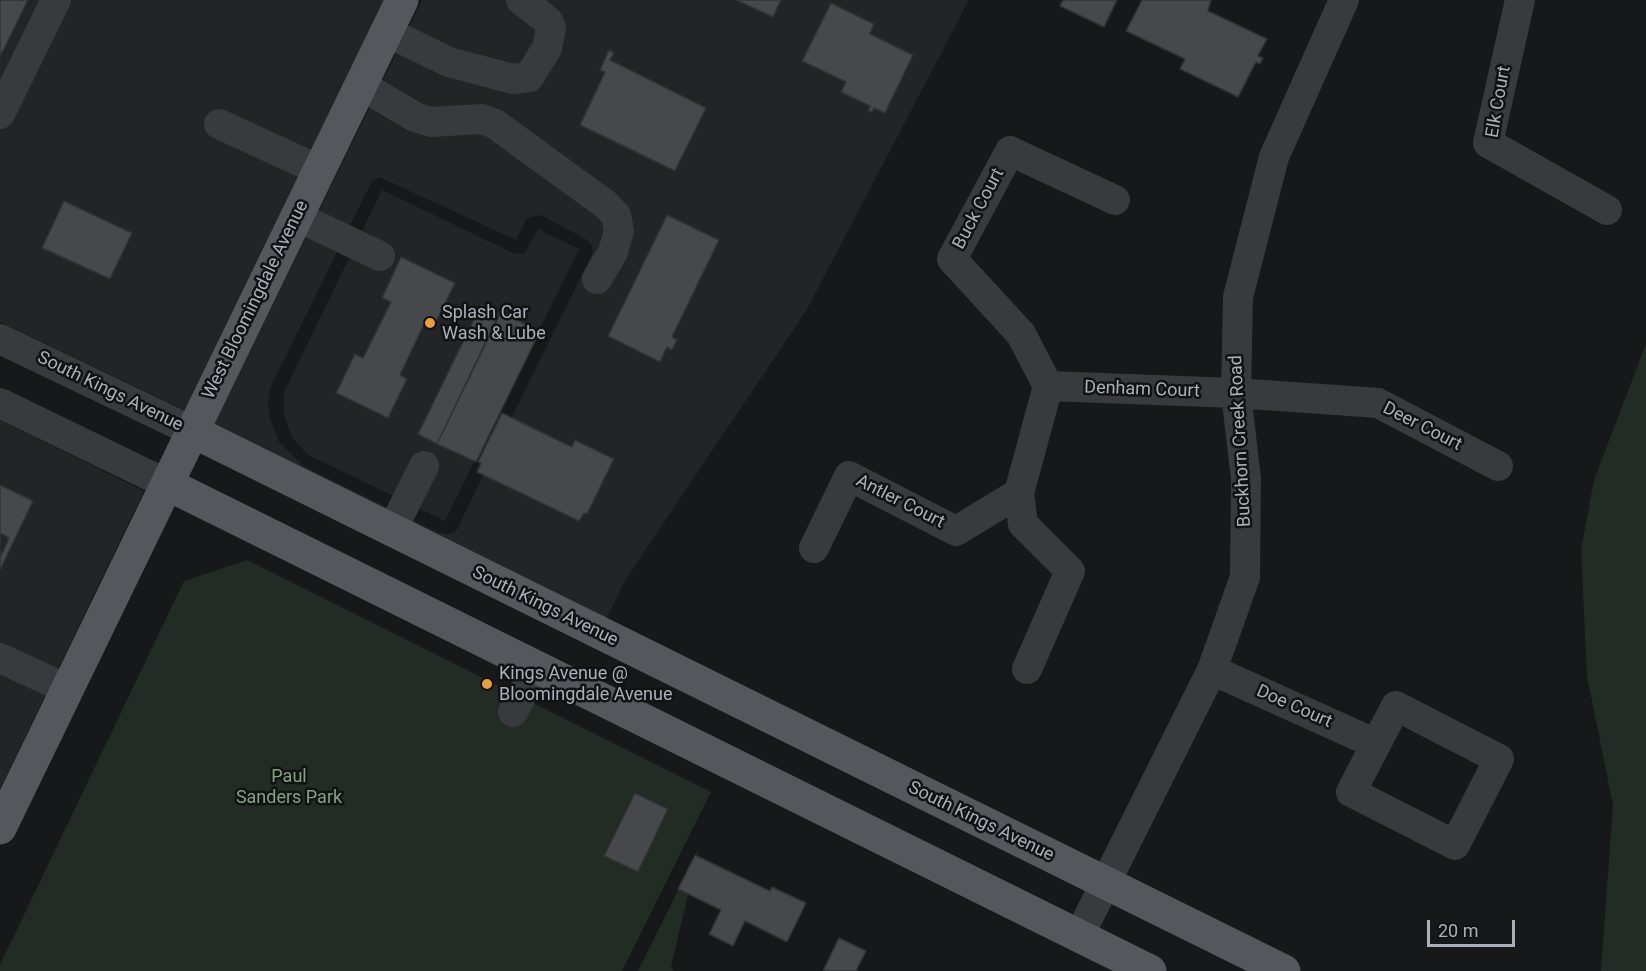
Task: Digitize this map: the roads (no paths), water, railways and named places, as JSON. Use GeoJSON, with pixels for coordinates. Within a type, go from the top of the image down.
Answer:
{"type":"FeatureCollection","features":[{"type":"Feature","properties":{"kind":"main road","name":"West Bloomingdale Avenue"},"geometry":{"type":"LineString","coordinates":[[0,828],[402,0]]}},
{"type":"Feature","properties":{"kind":"main road","name":"South Kings Avenue"},"geometry":{"type":"LineString","coordinates":[[192,432],[1284,971]]}},
{"type":"Feature","properties":{"kind":"main road"},"geometry":{"type":"LineString","coordinates":[[167,484],[1150,971]]}},
{"type":"Feature","properties":{"kind":"street"},"geometry":{"type":"LineString","coordinates":[[0,114],[56,0]]}},
{"type":"Feature","properties":{"kind":"street"},"geometry":{"type":"LineString","coordinates":[[387,32],[449,62],[513,79],[529,77],[547,48],[551,28],[548,21],[521,0]]}},
{"type":"Feature","properties":{"kind":"street","name":"Buckhorn Creek Road"},"geometry":{"type":"LineString","coordinates":[[1079,936],[1212,669],[1245,577],[1246,479],[1236,393],[1238,297],[1274,157],[1344,0]]}},
{"type":"Feature","properties":{"kind":"street","name":"Elk Court"},"geometry":{"type":"LineString","coordinates":[[1520,0],[1488,143],[1607,210]]}},
{"type":"Feature","properties":{"kind":"street"},"geometry":{"type":"LineString","coordinates":[[361,85],[415,117],[431,122],[471,118],[495,124],[605,204],[615,215],[619,231],[612,252],[597,279]]}},
{"type":"Feature","properties":{"kind":"street"},"geometry":{"type":"LineString","coordinates":[[219,124],[319,170]]}},
{"type":"Feature","properties":{"kind":"street","name":"Buck Court"},"geometry":{"type":"LineString","coordinates":[[1048,386],[1020,334],[952,259],[1010,151],[1114,200]]}},
{"type":"Feature","properties":{"kind":"street"},"geometry":{"type":"LineString","coordinates":[[296,216],[380,256]]}},
{"type":"Feature","properties":{"kind":"street","name":"South Kings Avenue"},"geometry":{"type":"LineString","coordinates":[[0,339],[192,432]]}},
{"type":"Feature","properties":{"kind":"street"},"geometry":{"type":"LineString","coordinates":[[1027,669],[1070,571],[1023,524],[1019,493],[1048,386]]}},
{"type":"Feature","properties":{"kind":"street","name":"Denham Court"},"geometry":{"type":"LineString","coordinates":[[1048,386],[1236,393]]}},
{"type":"Feature","properties":{"kind":"street","name":"Deer Court"},"geometry":{"type":"LineString","coordinates":[[1236,393],[1378,403],[1498,466]]}},
{"type":"Feature","properties":{"kind":"street"},"geometry":{"type":"LineString","coordinates":[[0,403],[167,484]]}},
{"type":"Feature","properties":{"kind":"street"},"geometry":{"type":"LineString","coordinates":[[392,530],[424,466]]}},
{"type":"Feature","properties":{"kind":"street","name":"Antler Court"},"geometry":{"type":"LineString","coordinates":[[814,548],[849,476],[956,531],[1019,493]]}},
{"type":"Feature","properties":{"kind":"street"},"geometry":{"type":"LineString","coordinates":[[0,658],[67,689]]}},
{"type":"Feature","properties":{"kind":"street"},"geometry":{"type":"LineString","coordinates":[[513,712],[536,667]]}},
{"type":"Feature","properties":{"kind":"street","name":"Doe Court"},"geometry":{"type":"LineString","coordinates":[[1212,669],[1376,744]]}},
{"type":"Feature","properties":{"kind":"street"},"geometry":{"type":"LineString","coordinates":[[1396,706],[1499,759],[1455,845],[1351,792],[1376,744],[1396,706]]}},
{"type":"Feature","properties":{"kind":"place","name":"Splash Car Wash & Lube"},"geometry":{"type":"Point","coordinates":[430,323]}},
{"type":"Feature","properties":{"kind":"place","name":"Kings Avenue @ Bloomingdale Avenue"},"geometry":{"type":"Point","coordinates":[487,684]}},
{"type":"Feature","properties":{"kind":"park label","name":"Paul Sanders Park"},"geometry":{"type":"Point","coordinates":[289,787]}}]}
